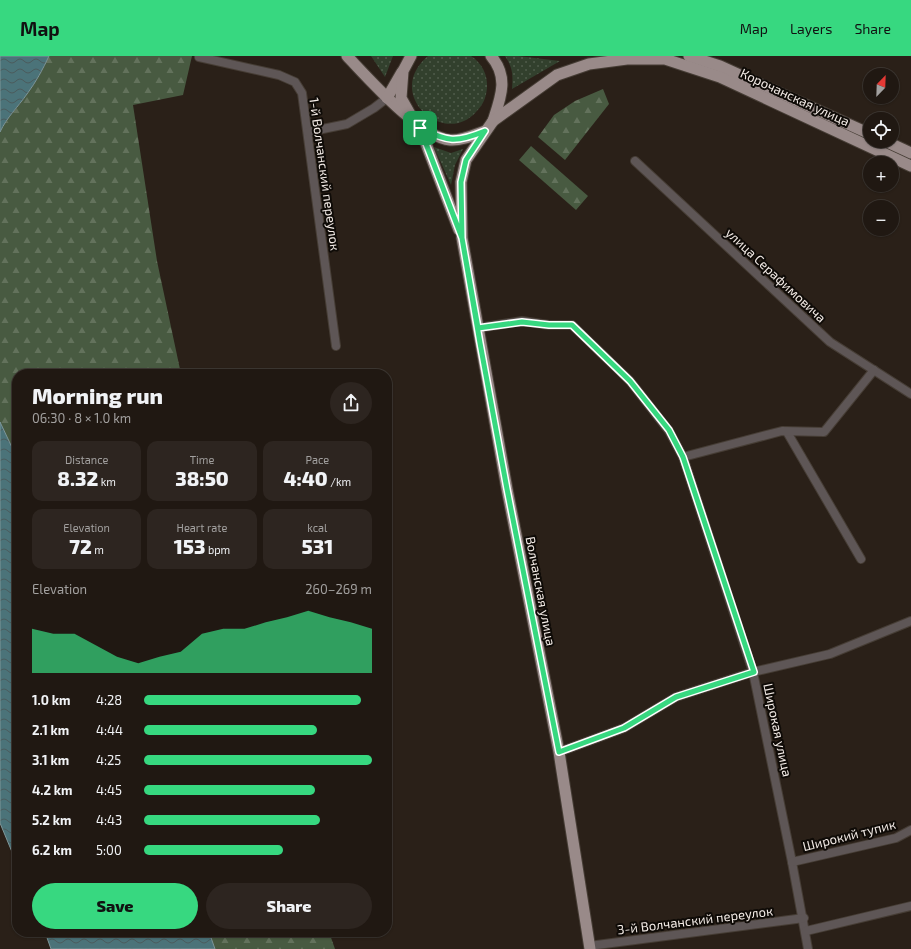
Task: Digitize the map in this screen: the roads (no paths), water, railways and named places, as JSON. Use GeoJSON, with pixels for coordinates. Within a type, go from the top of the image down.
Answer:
{"type":"FeatureCollection","features":[{"type":"Feature","properties":{"kind":"main road"},"geometry":{"type":"LineString","coordinates":[[347,56],[387,98],[417,124],[435,136],[450,140],[470,137],[485,131]]}},
{"type":"Feature","properties":{"kind":"main road"},"geometry":{"type":"LineString","coordinates":[[387,98],[411,56]]}},
{"type":"Feature","properties":{"kind":"main road"},"geometry":{"type":"LineString","coordinates":[[462,238],[461,182],[466,160],[493,121],[501,96],[502,78],[498,64],[491,56]]}},
{"type":"Feature","properties":{"kind":"main road","name":"Корочанская улица"},"geometry":{"type":"LineString","coordinates":[[690,56],[720,66],[863,131]]}},
{"type":"Feature","properties":{"kind":"main road","name":"Корочанская улица"},"geometry":{"type":"LineString","coordinates":[[493,121],[557,75],[589,64],[627,59],[665,59],[720,77],[911,166]]}},
{"type":"Feature","properties":{"kind":"main road"},"geometry":{"type":"LineString","coordinates":[[403,71],[401,98],[417,124],[462,238]]}},
{"type":"Feature","properties":{"kind":"main road"},"geometry":{"type":"LineString","coordinates":[[899,147],[911,153]]}},
{"type":"Feature","properties":{"kind":"main road","name":"Волчанская улица"},"geometry":{"type":"LineString","coordinates":[[462,238],[507,489],[559,752],[589,948]]}},
{"type":"Feature","properties":{"kind":"street","name":"1-й Волчанский переулок"},"geometry":{"type":"LineString","coordinates":[[199,57],[279,75],[295,82],[302,93],[336,346]]}},
{"type":"Feature","properties":{"kind":"street"},"geometry":{"type":"LineString","coordinates":[[308,132],[347,124],[374,108],[387,98]]}},
{"type":"Feature","properties":{"kind":"street","name":"улица Серафимовича"},"geometry":{"type":"LineString","coordinates":[[635,161],[830,342],[911,394]]}},
{"type":"Feature","properties":{"kind":"street","name":"Широкая улица"},"geometry":{"type":"LineString","coordinates":[[478,328],[522,322],[549,325],[572,325],[630,381],[669,430],[683,457],[754,672],[804,918],[808,949]]}},
{"type":"Feature","properties":{"kind":"street"},"geometry":{"type":"LineString","coordinates":[[683,457],[782,431],[824,432],[874,370]]}},
{"type":"Feature","properties":{"kind":"street"},"geometry":{"type":"LineString","coordinates":[[788,432],[861,559]]}},
{"type":"Feature","properties":{"kind":"street"},"geometry":{"type":"LineString","coordinates":[[559,752],[624,728],[676,697],[754,672],[830,654],[911,621]]}},
{"type":"Feature","properties":{"kind":"street","name":"Широкий тупик"},"geometry":{"type":"LineString","coordinates":[[792,862],[896,838],[911,830]]}},
{"type":"Feature","properties":{"kind":"street"},"geometry":{"type":"LineString","coordinates":[[806,931],[911,906]]}},
{"type":"Feature","properties":{"kind":"street","name":"3-й Волчанский переулок"},"geometry":{"type":"LineString","coordinates":[[589,948],[804,918]]}},
{"type":"Feature","properties":{"kind":"water"},"geometry":{"type":"Polygon","coordinates":[[[0,56],[49,56],[42,71],[24,99],[9,117],[0,132],[0,56]]]}},
{"type":"Feature","properties":{"kind":"water"},"geometry":{"type":"Polygon","coordinates":[[[0,422],[12,447],[12,852],[0,823],[0,422]]]}},
{"type":"Feature","properties":{"kind":"water"},"geometry":{"type":"Polygon","coordinates":[[[47,937],[211,937],[215,949],[51,949],[47,937]]]}}]}
